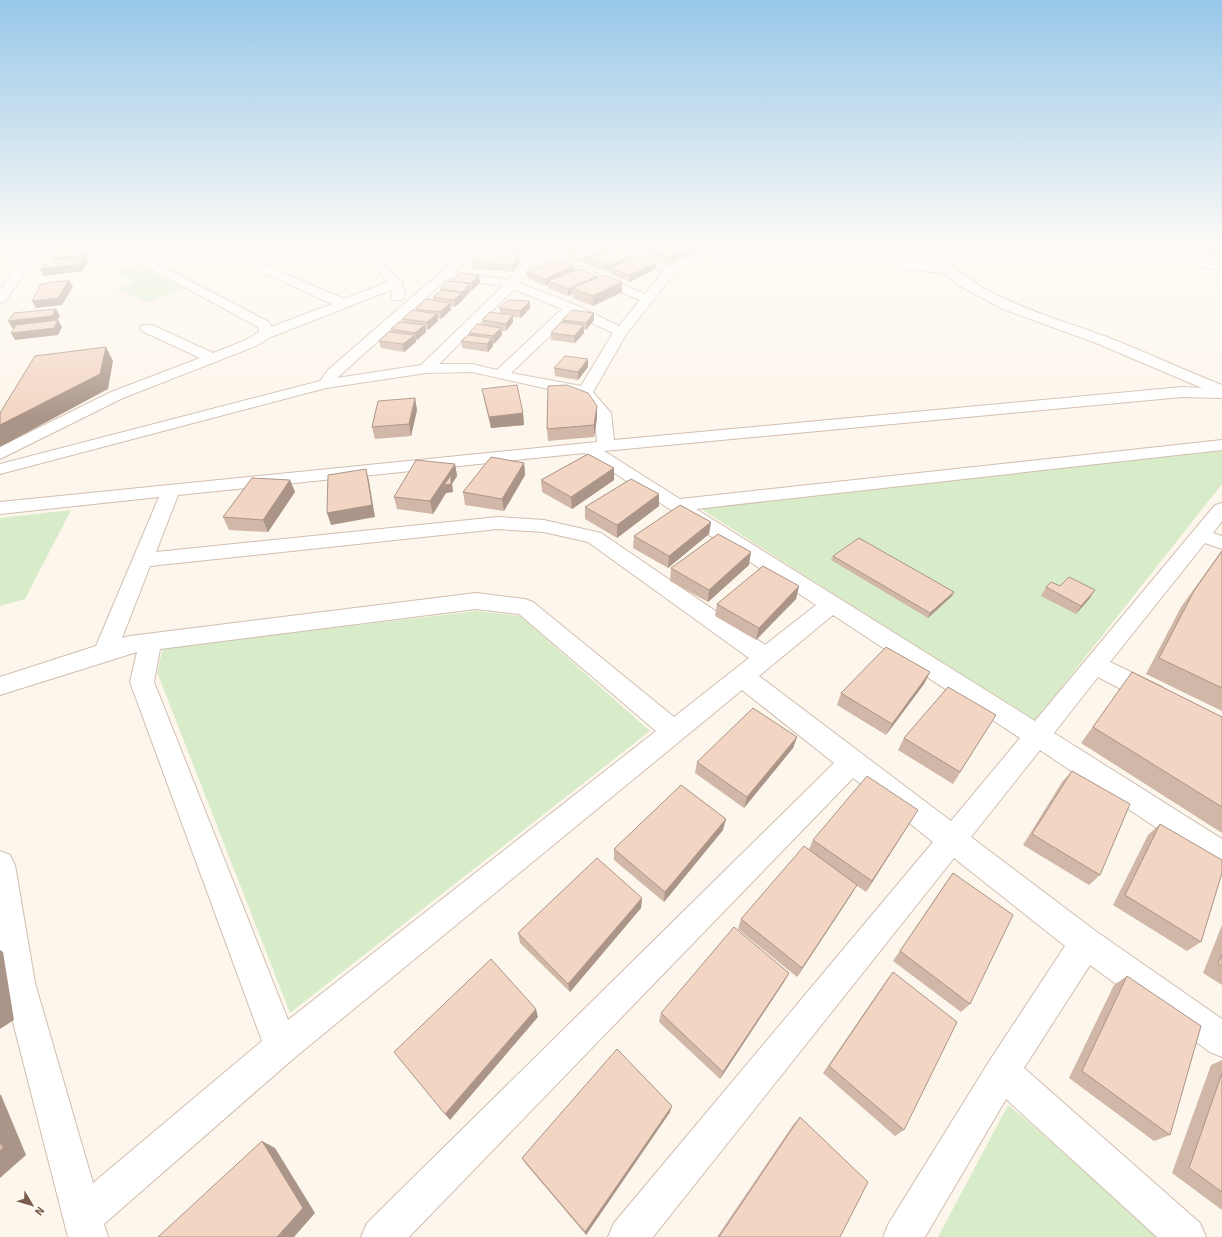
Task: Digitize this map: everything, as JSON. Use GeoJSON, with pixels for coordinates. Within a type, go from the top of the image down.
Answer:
{"type":"FeatureCollection","features":[{"type":"Feature","properties":{"kind":"street"},"geometry":{"type":"LineString","coordinates":[[224,304],[264,325],[266,334]]}},
{"type":"Feature","properties":{"kind":"street"},"geometry":{"type":"LineString","coordinates":[[0,454],[117,394],[251,343],[266,334],[344,304]]}},
{"type":"Feature","properties":{"kind":"street"},"geometry":{"type":"LineString","coordinates":[[379,333],[373,326],[391,304]]}},
{"type":"Feature","properties":{"kind":"street"},"geometry":{"type":"LineString","coordinates":[[325,384],[333,373],[412,304]]}},
{"type":"Feature","properties":{"kind":"street"},"geometry":{"type":"LineString","coordinates":[[426,369],[492,304]]}},
{"type":"Feature","properties":{"kind":"street"},"geometry":{"type":"LineString","coordinates":[[560,304],[621,332]]}},
{"type":"Feature","properties":{"kind":"street"},"geometry":{"type":"LineString","coordinates":[[585,392],[621,332],[643,304]]}},
{"type":"Feature","properties":{"kind":"street"},"geometry":{"type":"LineString","coordinates":[[1005,304],[1102,340],[1222,391]]}},
{"type":"Feature","properties":{"kind":"street"},"geometry":{"type":"LineString","coordinates":[[500,374],[571,308]]}},
{"type":"Feature","properties":{"kind":"street"},"geometry":{"type":"LineString","coordinates":[[147,328],[213,358]]}},
{"type":"Feature","properties":{"kind":"street"},"geometry":{"type":"LineString","coordinates":[[0,468],[325,384],[426,369],[472,368],[585,392],[602,413],[597,447]]}},
{"type":"Feature","properties":{"kind":"street"},"geometry":{"type":"LineString","coordinates":[[0,508],[597,447],[1182,392],[1222,391]]}},
{"type":"Feature","properties":{"kind":"street"},"geometry":{"type":"LineString","coordinates":[[677,505],[1222,445]]}},
{"type":"Feature","properties":{"kind":"street"},"geometry":{"type":"LineString","coordinates":[[597,447],[677,505],[1222,855]]}},
{"type":"Feature","properties":{"kind":"street"},"geometry":{"type":"LineString","coordinates":[[105,652],[171,490]]}},
{"type":"Feature","properties":{"kind":"street"},"geometry":{"type":"LineString","coordinates":[[628,1237],[1095,665],[1212,539],[1222,509]]}},
{"type":"Feature","properties":{"kind":"street"},"geometry":{"type":"LineString","coordinates":[[143,560],[498,523],[544,526],[594,537],[766,658]]}},
{"type":"Feature","properties":{"kind":"street"},"geometry":{"type":"LineString","coordinates":[[0,686],[130,644],[476,601],[525,607],[674,732]]}},
{"type":"Feature","properties":{"kind":"street"},"geometry":{"type":"LineString","coordinates":[[0,865],[19,982],[85,1228],[281,1047],[832,604]]}},
{"type":"Feature","properties":{"kind":"street"},"geometry":{"type":"LineString","coordinates":[[150,642],[142,682],[281,1047]]}},
{"type":"Feature","properties":{"kind":"street"},"geometry":{"type":"LineString","coordinates":[[1095,665],[1172,704]]}},
{"type":"Feature","properties":{"kind":"street"},"geometry":{"type":"LineString","coordinates":[[742,677],[953,838],[1086,943],[1222,1040]]}},
{"type":"Feature","properties":{"kind":"street"},"geometry":{"type":"LineString","coordinates":[[381,1237],[852,761]]}},
{"type":"Feature","properties":{"kind":"street"},"geometry":{"type":"LineString","coordinates":[[903,1237],[1002,1072],[1086,943]]}},
{"type":"Feature","properties":{"kind":"street"},"geometry":{"type":"LineString","coordinates":[[1002,1072],[1186,1237]]}},
{"type":"Feature","properties":{"kind":"green space"},"geometry":{"type":"Polygon","coordinates":[[[1222,451],[1222,484],[1034,722],[698,507],[1222,451]]]}},
{"type":"Feature","properties":{"kind":"green space"},"geometry":{"type":"Polygon","coordinates":[[[71,510],[25,599],[0,606],[0,518],[71,510]]]}},
{"type":"Feature","properties":{"kind":"green space"},"geometry":{"type":"Polygon","coordinates":[[[477,611],[520,616],[650,731],[290,1013],[157,672],[163,648],[477,611]]]}},
{"type":"Feature","properties":{"kind":"green space"},"geometry":{"type":"Polygon","coordinates":[[[1008,1105],[1030,1123],[1159,1237],[938,1237],[1008,1105]]]}},
{"type":"Feature","properties":{"kind":"building"},"geometry":{"type":"Polygon","coordinates":[[[421,304],[449,304],[440,312],[416,309],[421,304]]]}},
{"type":"Feature","properties":{"kind":"building"},"geometry":{"type":"Polygon","coordinates":[[[504,304],[527,304],[520,311],[499,308],[504,304]]]}},
{"type":"Feature","properties":{"kind":"building"},"geometry":{"type":"Polygon","coordinates":[[[56,309],[52,316],[8,321],[14,313],[56,309]]]}},
{"type":"Feature","properties":{"kind":"building"},"geometry":{"type":"Polygon","coordinates":[[[412,310],[437,314],[427,322],[402,319],[412,310]]]}},
{"type":"Feature","properties":{"kind":"building"},"geometry":{"type":"Polygon","coordinates":[[[573,310],[594,313],[586,323],[562,320],[573,310]]]}},
{"type":"Feature","properties":{"kind":"building"},"geometry":{"type":"Polygon","coordinates":[[[490,312],[513,315],[506,324],[482,320],[490,312]]]}},
{"type":"Feature","properties":{"kind":"building"},"geometry":{"type":"Polygon","coordinates":[[[58,320],[54,328],[11,333],[16,325],[58,320]]]}},
{"type":"Feature","properties":{"kind":"building"},"geometry":{"type":"Polygon","coordinates":[[[399,322],[425,325],[415,333],[391,329],[399,322]]]}},
{"type":"Feature","properties":{"kind":"building"},"geometry":{"type":"Polygon","coordinates":[[[561,322],[584,325],[574,336],[551,333],[561,322]]]}},
{"type":"Feature","properties":{"kind":"building"},"geometry":{"type":"Polygon","coordinates":[[[477,324],[501,328],[493,336],[469,333],[477,324]]]}},
{"type":"Feature","properties":{"kind":"building"},"geometry":{"type":"Polygon","coordinates":[[[389,332],[415,335],[403,344],[379,341],[389,332]]]}},
{"type":"Feature","properties":{"kind":"building"},"geometry":{"type":"Polygon","coordinates":[[[468,335],[492,338],[487,344],[461,341],[468,335]]]}},
{"type":"Feature","properties":{"kind":"building"},"geometry":{"type":"Polygon","coordinates":[[[106,347],[100,374],[0,425],[0,413],[35,356],[106,347]]]}},
{"type":"Feature","properties":{"kind":"building"},"geometry":{"type":"Polygon","coordinates":[[[565,356],[588,359],[578,372],[554,368],[565,356]]]}},
{"type":"Feature","properties":{"kind":"building"},"geometry":{"type":"Polygon","coordinates":[[[517,385],[523,413],[489,417],[482,389],[517,385]]]}},
{"type":"Feature","properties":{"kind":"building"},"geometry":{"type":"Polygon","coordinates":[[[567,385],[588,393],[597,406],[594,425],[547,429],[548,386],[567,385]]]}},
{"type":"Feature","properties":{"kind":"building"},"geometry":{"type":"Polygon","coordinates":[[[415,398],[409,424],[372,427],[378,401],[415,398]]]}},
{"type":"Feature","properties":{"kind":"building"},"geometry":{"type":"Polygon","coordinates":[[[588,454],[614,468],[571,497],[541,480],[588,454]]]}},
{"type":"Feature","properties":{"kind":"building"},"geometry":{"type":"Polygon","coordinates":[[[491,457],[524,463],[502,499],[463,492],[491,457]]]}},
{"type":"Feature","properties":{"kind":"building"},"geometry":{"type":"Polygon","coordinates":[[[416,460],[455,464],[430,501],[394,497],[416,460]]]}},
{"type":"Feature","properties":{"kind":"building"},"geometry":{"type":"Polygon","coordinates":[[[366,469],[372,505],[327,513],[328,475],[366,469]]]}},
{"type":"Feature","properties":{"kind":"building"},"geometry":{"type":"Polygon","coordinates":[[[451,475],[451,484],[444,485],[451,475]]]}},
{"type":"Feature","properties":{"kind":"building"},"geometry":{"type":"Polygon","coordinates":[[[252,478],[290,480],[263,520],[223,517],[252,478]]]}},
{"type":"Feature","properties":{"kind":"building"},"geometry":{"type":"Polygon","coordinates":[[[631,479],[659,494],[617,525],[585,507],[631,479]]]}},
{"type":"Feature","properties":{"kind":"building"},"geometry":{"type":"Polygon","coordinates":[[[680,505],[711,522],[669,556],[634,536],[680,505]]]}},
{"type":"Feature","properties":{"kind":"building"},"geometry":{"type":"Polygon","coordinates":[[[718,534],[751,552],[709,590],[671,568],[718,534]]]}},
{"type":"Feature","properties":{"kind":"building"},"geometry":{"type":"Polygon","coordinates":[[[859,538],[954,592],[930,613],[833,556],[859,538]]]}},
{"type":"Feature","properties":{"kind":"building"},"geometry":{"type":"Polygon","coordinates":[[[1222,551],[1222,688],[1159,658],[1194,591],[1222,551]]]}},
{"type":"Feature","properties":{"kind":"building"},"geometry":{"type":"Polygon","coordinates":[[[763,566],[799,586],[759,628],[717,604],[763,566]]]}},
{"type":"Feature","properties":{"kind":"building"},"geometry":{"type":"Polygon","coordinates":[[[1069,577],[1095,590],[1081,606],[1046,587],[1051,582],[1060,586],[1069,577]]]}},
{"type":"Feature","properties":{"kind":"building"},"geometry":{"type":"Polygon","coordinates":[[[886,647],[930,672],[892,724],[841,693],[886,647]]]}},
{"type":"Feature","properties":{"kind":"building"},"geometry":{"type":"Polygon","coordinates":[[[1132,672],[1222,717],[1222,807],[1093,727],[1132,672]]]}},
{"type":"Feature","properties":{"kind":"building"},"geometry":{"type":"Polygon","coordinates":[[[948,687],[996,715],[960,772],[904,738],[948,687]]]}},
{"type":"Feature","properties":{"kind":"building"},"geometry":{"type":"Polygon","coordinates":[[[753,708],[797,737],[747,797],[697,762],[753,708]]]}},
{"type":"Feature","properties":{"kind":"building"},"geometry":{"type":"Polygon","coordinates":[[[1072,771],[1130,804],[1100,875],[1032,834],[1072,771]]]}},
{"type":"Feature","properties":{"kind":"building"},"geometry":{"type":"Polygon","coordinates":[[[867,776],[918,810],[872,881],[813,840],[867,776]]]}},
{"type":"Feature","properties":{"kind":"building"},"geometry":{"type":"Polygon","coordinates":[[[681,785],[726,819],[665,892],[614,849],[681,785]]]}},
{"type":"Feature","properties":{"kind":"building"},"geometry":{"type":"Polygon","coordinates":[[[1160,824],[1222,860],[1222,873],[1201,942],[1125,895],[1160,824]]]}},
{"type":"Feature","properties":{"kind":"building"},"geometry":{"type":"Polygon","coordinates":[[[804,846],[857,885],[802,968],[741,919],[804,846]]]}},
{"type":"Feature","properties":{"kind":"building"},"geometry":{"type":"Polygon","coordinates":[[[597,858],[642,898],[568,984],[518,933],[597,858]]]}},
{"type":"Feature","properties":{"kind":"building"},"geometry":{"type":"Polygon","coordinates":[[[953,873],[1013,915],[970,1004],[900,951],[953,873]]]}},
{"type":"Feature","properties":{"kind":"building"},"geometry":{"type":"Polygon","coordinates":[[[734,927],[789,973],[723,1072],[661,1013],[734,927]]]}},
{"type":"Feature","properties":{"kind":"building"},"geometry":{"type":"Polygon","coordinates":[[[1222,954],[1222,966],[1218,964],[1222,954]]]}},
{"type":"Feature","properties":{"kind":"building"},"geometry":{"type":"Polygon","coordinates":[[[491,959],[536,1009],[445,1114],[394,1052],[491,959]]]}},
{"type":"Feature","properties":{"kind":"building"},"geometry":{"type":"Polygon","coordinates":[[[893,972],[957,1022],[904,1130],[829,1066],[893,972]]]}},
{"type":"Feature","properties":{"kind":"building"},"geometry":{"type":"Polygon","coordinates":[[[1127,976],[1201,1026],[1170,1135],[1082,1071],[1127,976]]]}},
{"type":"Feature","properties":{"kind":"building"},"geometry":{"type":"Polygon","coordinates":[[[617,1049],[672,1106],[585,1232],[522,1158],[617,1049]]]}},
{"type":"Feature","properties":{"kind":"building"},"geometry":{"type":"Polygon","coordinates":[[[1222,1073],[1222,1192],[1189,1168],[1222,1073]]]}},
{"type":"Feature","properties":{"kind":"building"},"geometry":{"type":"Polygon","coordinates":[[[800,1117],[868,1182],[840,1237],[719,1237],[800,1117]]]}},
{"type":"Feature","properties":{"kind":"building"},"geometry":{"type":"Polygon","coordinates":[[[0,1141],[3,1148],[0,1151],[0,1141]]]}},
{"type":"Feature","properties":{"kind":"building"},"geometry":{"type":"Polygon","coordinates":[[[262,1141],[303,1208],[277,1237],[158,1237],[262,1141]]]}}]}
